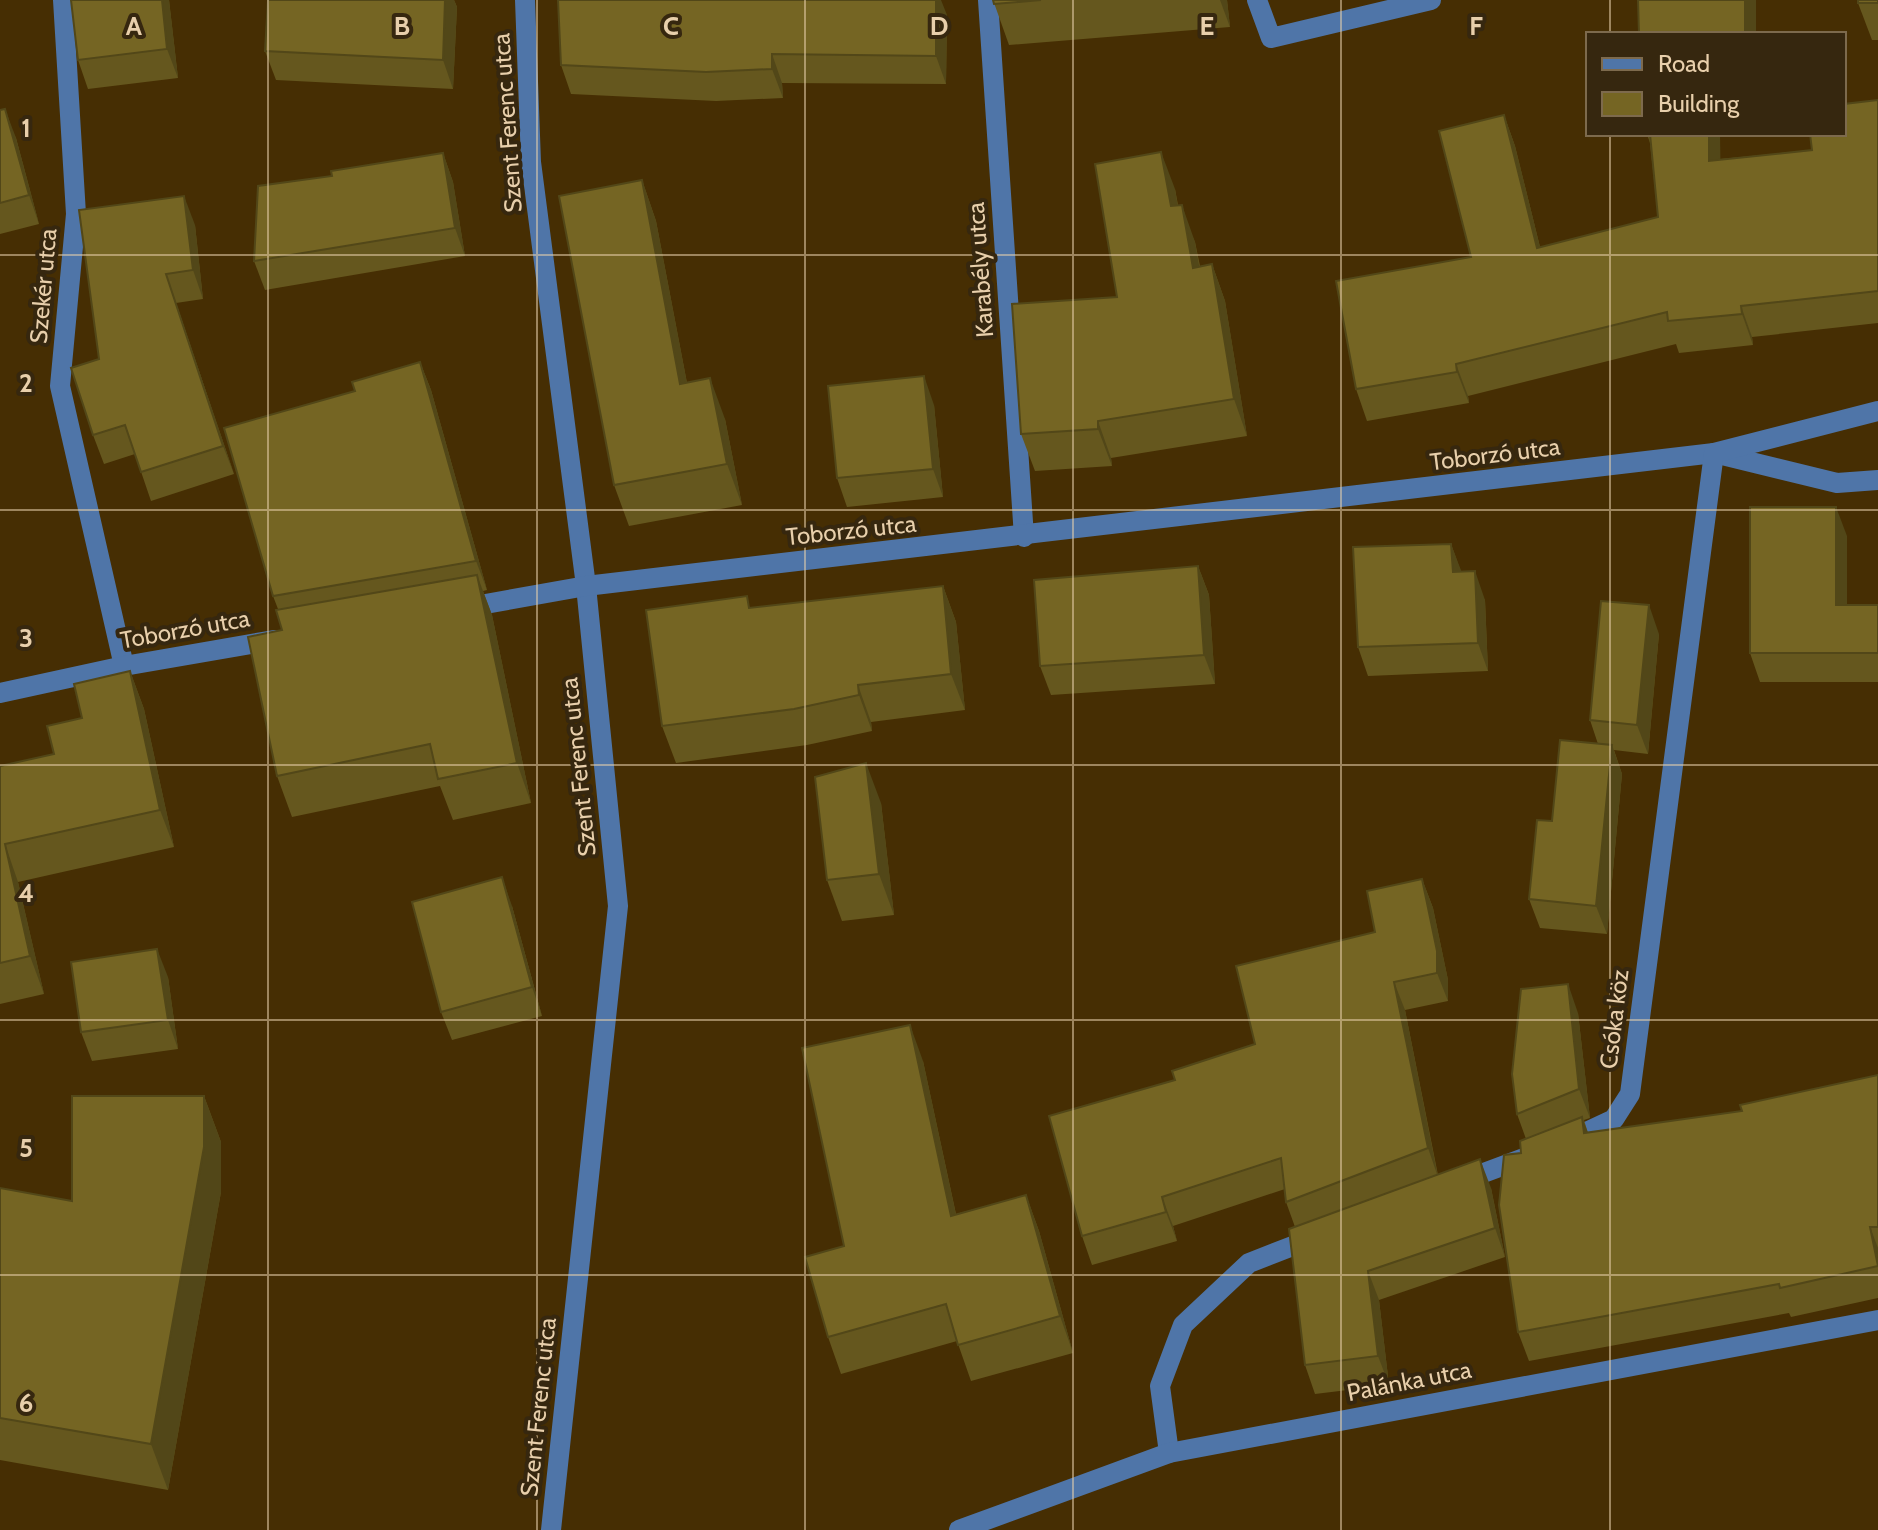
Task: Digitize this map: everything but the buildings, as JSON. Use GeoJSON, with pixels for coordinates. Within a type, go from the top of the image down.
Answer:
{"type":"FeatureCollection","features":[{"type":"Feature","properties":{"kind":"street","name":"Szekér utca"},"geometry":{"type":"LineString","coordinates":[[63,0],[76,214],[60,386],[124,666]]}},
{"type":"Feature","properties":{"kind":"street","name":"Szent Ferenc utca"},"geometry":{"type":"LineString","coordinates":[[525,0],[531,162],[586,586],[618,906],[551,1530]]}},
{"type":"Feature","properties":{"kind":"street","name":"Karabély utca"},"geometry":{"type":"LineString","coordinates":[[988,0],[1024,537]]}},
{"type":"Feature","properties":{"kind":"street"},"geometry":{"type":"LineString","coordinates":[[1257,0],[1271,38],[1431,0]]}},
{"type":"Feature","properties":{"kind":"street","name":"Toborzó utca"},"geometry":{"type":"LineString","coordinates":[[448,610],[586,586],[1024,537],[1714,453],[1878,411]]}},
{"type":"Feature","properties":{"kind":"street","name":"Toborzó utca"},"geometry":{"type":"LineString","coordinates":[[1714,453],[1837,483],[1878,480]]}},
{"type":"Feature","properties":{"kind":"street","name":"Csóka köz"},"geometry":{"type":"LineString","coordinates":[[1442,1189],[1590,1133],[1614,1119],[1630,1094],[1714,453]]}},
{"type":"Feature","properties":{"kind":"street","name":"Toborzó utca"},"geometry":{"type":"LineString","coordinates":[[0,693],[124,666],[294,637]]}},
{"type":"Feature","properties":{"kind":"street"},"geometry":{"type":"LineString","coordinates":[[1169,1453],[1160,1386],[1183,1325],[1249,1263],[1338,1229]]}},
{"type":"Feature","properties":{"kind":"street","name":"Palánka utca"},"geometry":{"type":"LineString","coordinates":[[959,1530],[1169,1453],[1878,1320]]}}]}
